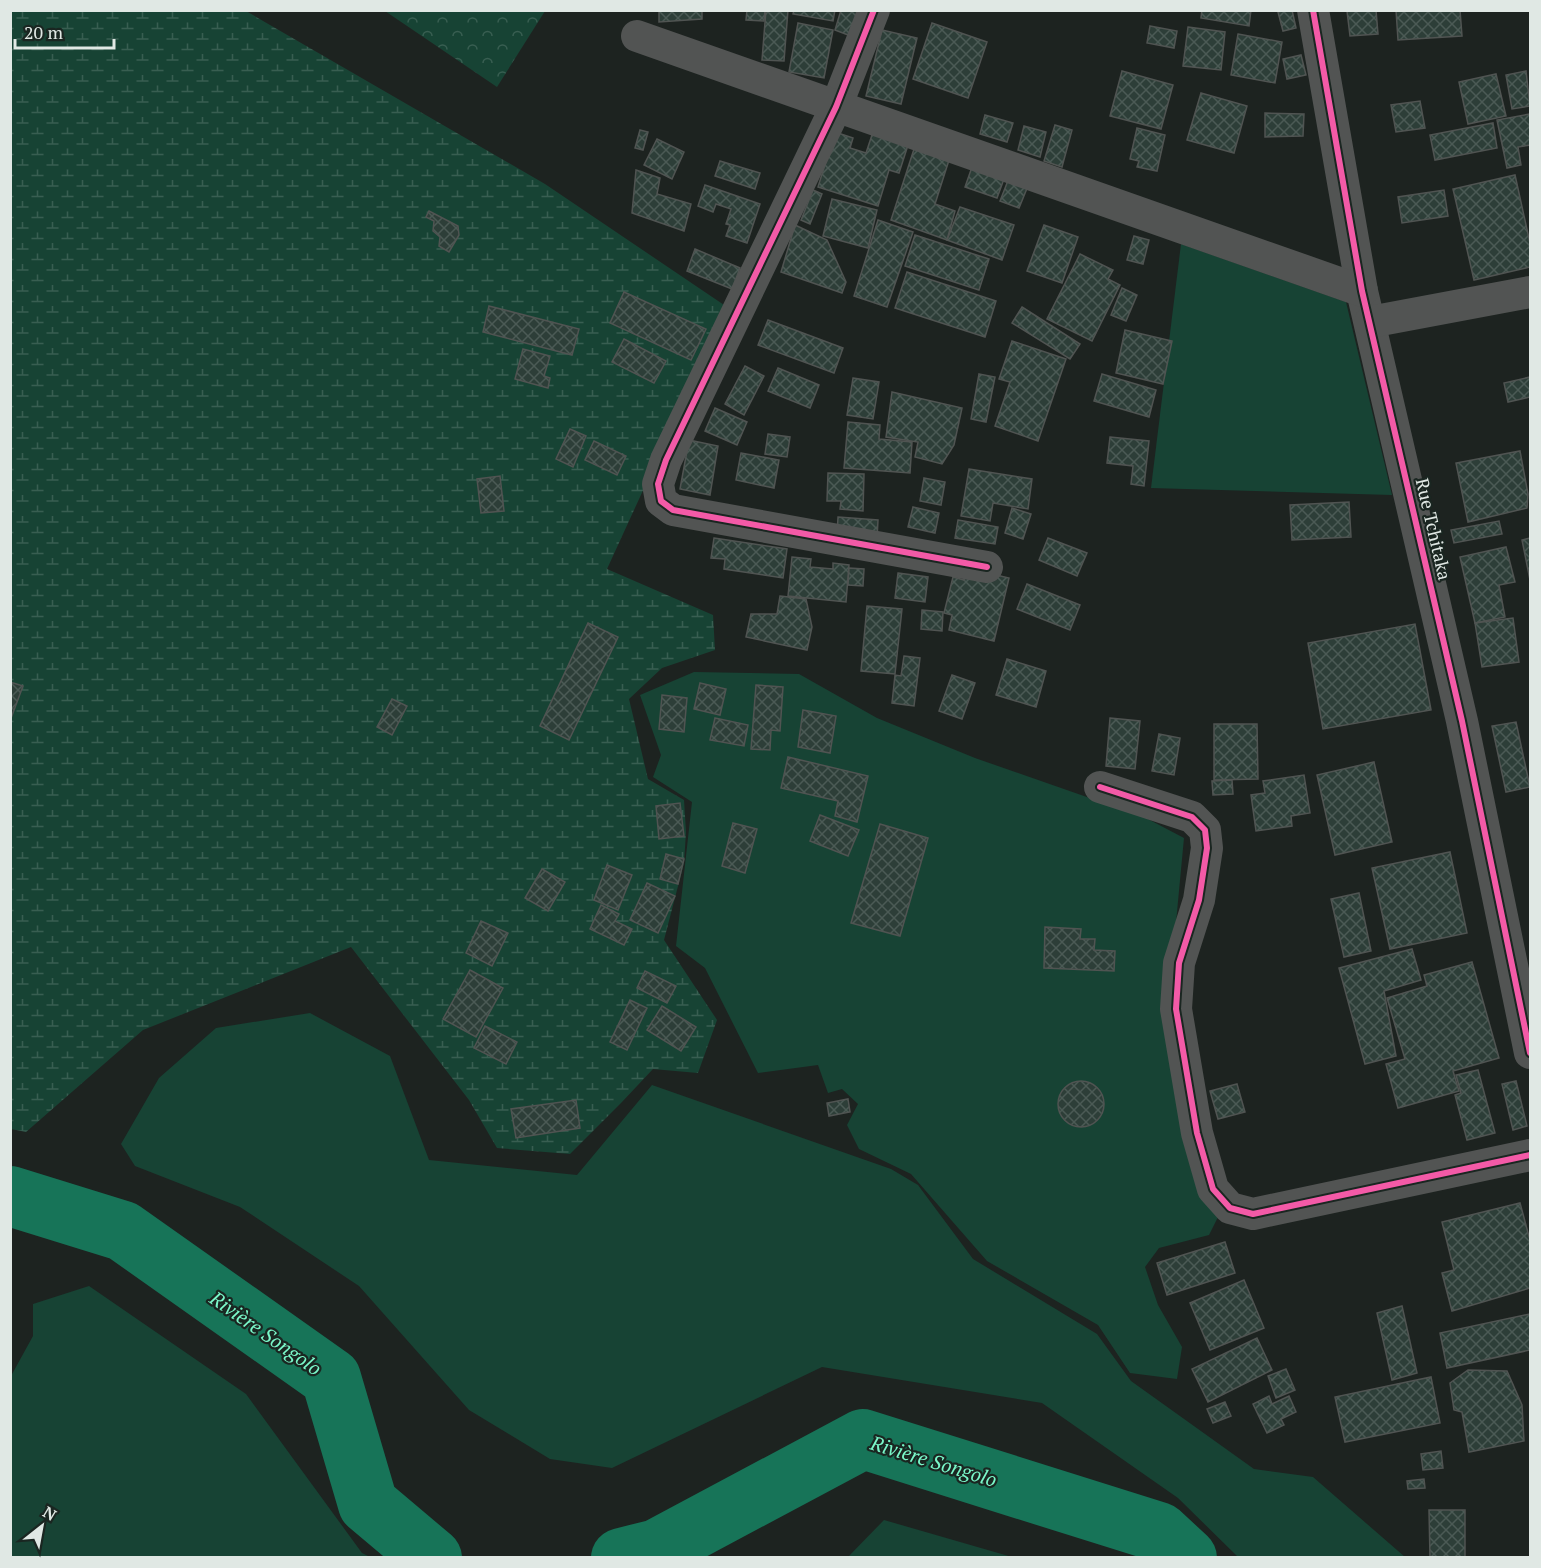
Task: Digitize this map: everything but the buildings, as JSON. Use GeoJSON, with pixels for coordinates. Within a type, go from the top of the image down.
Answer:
{"type":"FeatureCollection","features":[{"type":"Feature","properties":{"kind":"street"},"geometry":{"type":"LineString","coordinates":[[874,10],[836,107],[666,460],[658,484],[661,501],[673,510],[987,567]]}},
{"type":"Feature","properties":{"kind":"street","name":"Rue Tchitaka"},"geometry":{"type":"LineString","coordinates":[[1312,10],[1362,291],[1462,721],[1530,1053]]}},
{"type":"Feature","properties":{"kind":"street"},"geometry":{"type":"LineString","coordinates":[[637,36],[1362,291]]}},
{"type":"Feature","properties":{"kind":"street"},"geometry":{"type":"LineString","coordinates":[[1370,322],[1530,292]]}},
{"type":"Feature","properties":{"kind":"street"},"geometry":{"type":"LineString","coordinates":[[1101,787],[1192,816],[1205,830],[1207,848],[1198,900],[1179,963],[1176,1010],[1197,1133],[1213,1189],[1230,1208],[1253,1214],[1530,1155]]}},
{"type":"Feature","properties":{"kind":"green space"},"geometry":{"type":"Polygon","coordinates":[[[545,10],[497,87],[385,11],[545,10]]]}},
{"type":"Feature","properties":{"kind":"green space"},"geometry":{"type":"Polygon","coordinates":[[[10,11],[246,11],[545,184],[727,307],[607,569],[713,615],[715,650],[662,668],[629,699],[648,779],[684,800],[686,832],[684,863],[664,940],[717,1020],[698,1073],[653,1069],[570,1154],[497,1148],[469,1100],[351,947],[143,1030],[26,1132],[11,1129],[10,11]]]}},
{"type":"Feature","properties":{"kind":"green space"},"geometry":{"type":"Polygon","coordinates":[[[1181,244],[1346,302],[1392,495],[1151,488],[1181,244]]]}},
{"type":"Feature","properties":{"kind":"green space"},"geometry":{"type":"Polygon","coordinates":[[[694,672],[799,674],[877,718],[975,758],[1144,817],[1184,838],[1170,986],[1220,1213],[1209,1235],[1159,1248],[1145,1267],[1158,1305],[1182,1347],[1177,1379],[1130,1373],[1098,1325],[987,1261],[911,1174],[859,1149],[847,1125],[858,1104],[842,1089],[828,1093],[818,1065],[758,1073],[705,968],[676,946],[692,802],[653,777],[661,755],[640,695],[694,672]]]}},
{"type":"Feature","properties":{"kind":"green space"},"geometry":{"type":"Polygon","coordinates":[[[310,1013],[390,1056],[429,1160],[577,1175],[652,1085],[891,1169],[918,1185],[973,1259],[1097,1334],[1131,1381],[1254,1469],[1313,1477],[1405,1557],[1238,1557],[1178,1498],[1042,1403],[822,1367],[612,1468],[550,1459],[469,1410],[359,1286],[240,1207],[135,1166],[121,1144],[159,1078],[216,1028],[310,1013]]]}},
{"type":"Feature","properties":{"kind":"green space"},"geometry":{"type":"Polygon","coordinates":[[[89,1286],[246,1394],[362,1553],[370,1557],[11,1557],[11,1376],[33,1336],[33,1304],[89,1286]]]}},
{"type":"Feature","properties":{"kind":"green space"},"geometry":{"type":"Polygon","coordinates":[[[884,1520],[1012,1557],[848,1557],[884,1520]]]}},
{"type":"Feature","properties":{"kind":"waterway","name":"Rivière Songolo"},"geometry":{"type":"LineString","coordinates":[[10,1196],[123,1231],[331,1378],[368,1504],[432,1558]]}},
{"type":"Feature","properties":{"kind":"waterway","name":"Rivière Songolo"},"geometry":{"type":"LineString","coordinates":[[621,1558],[657,1549],[863,1439],[1159,1532],[1187,1558]]}},
{"type":"Feature","properties":{"kind":"cycle path"},"geometry":{"type":"LineString","coordinates":[[874,10],[836,107],[666,460],[658,484],[661,501],[673,510],[987,567]]}},
{"type":"Feature","properties":{"kind":"cycle path"},"geometry":{"type":"LineString","coordinates":[[1313,10],[1362,291],[1462,721],[1530,1053]]}},
{"type":"Feature","properties":{"kind":"cycle path"},"geometry":{"type":"LineString","coordinates":[[1100,787],[1192,817],[1205,830],[1207,848],[1199,900],[1179,963],[1176,1009],[1197,1133],[1213,1189],[1230,1208],[1253,1214],[1530,1155]]}}]}
